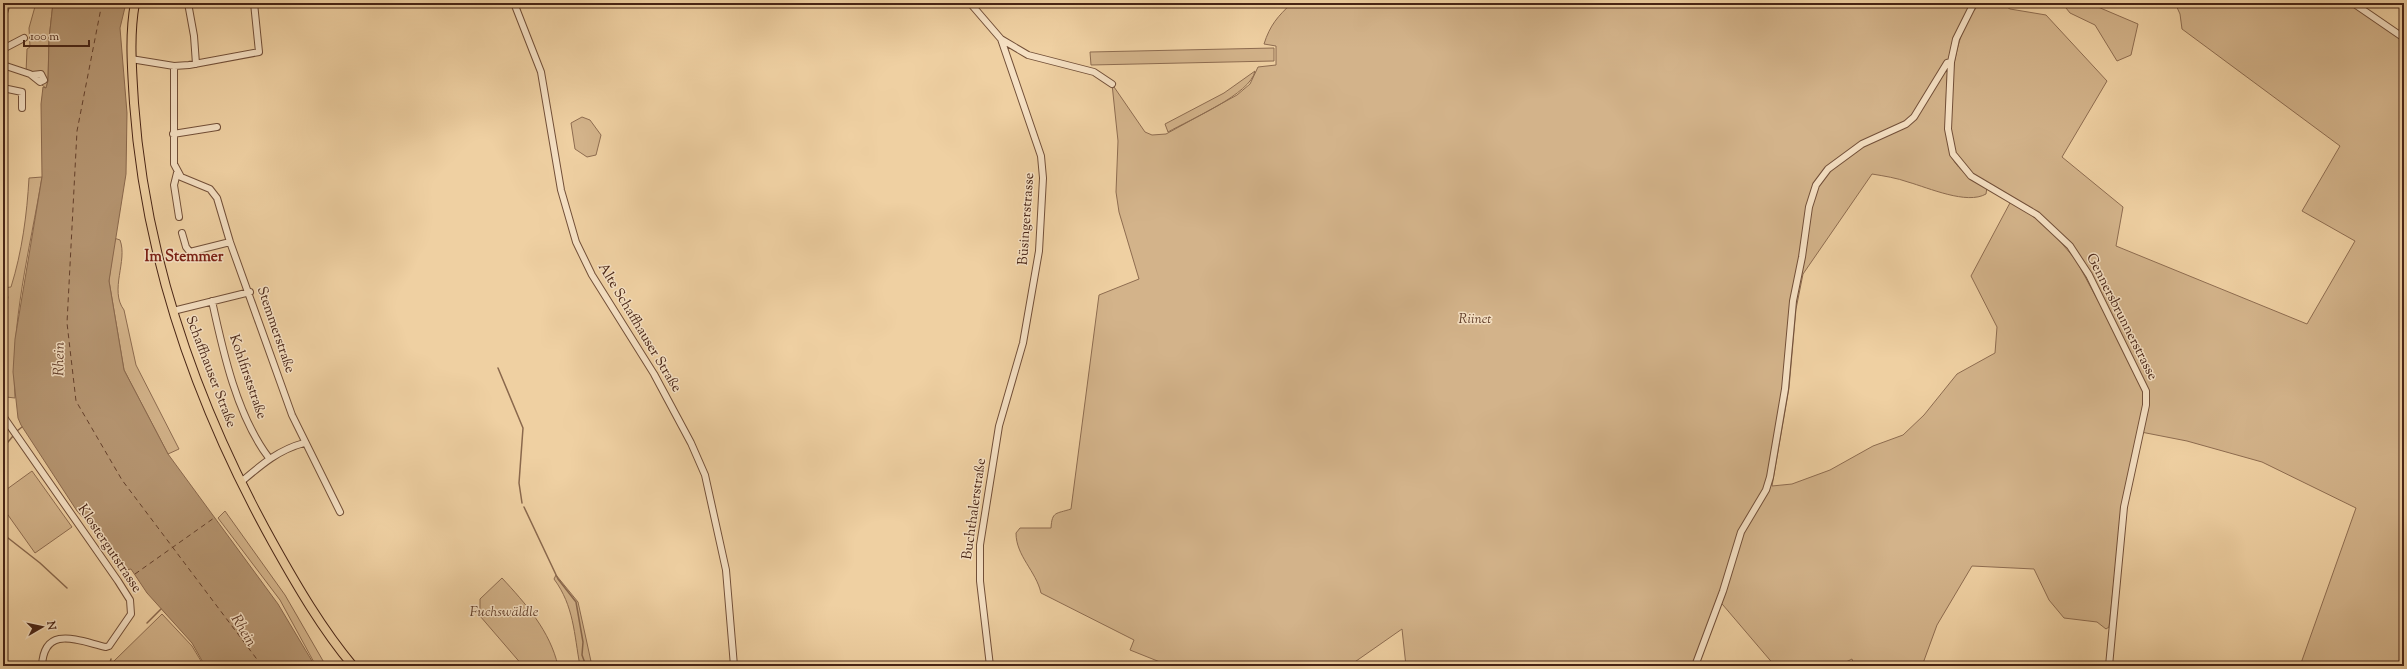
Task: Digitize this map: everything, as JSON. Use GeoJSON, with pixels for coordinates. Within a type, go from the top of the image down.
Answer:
{"type":"FeatureCollection","features":[{"type":"Feature","properties":{"kind":"main road","name":"Schaffhauser Straße"},"geometry":{"type":"LineString","coordinates":[[135,3],[131,57],[136,126],[146,198],[173,311],[205,402],[241,482],[304,596],[353,666]]}},
{"type":"Feature","properties":{"kind":"street"},"geometry":{"type":"LineString","coordinates":[[3,16],[7,3]]}},
{"type":"Feature","properties":{"kind":"street"},"geometry":{"type":"LineString","coordinates":[[188,3],[194,36],[196,64]]}},
{"type":"Feature","properties":{"kind":"street"},"geometry":{"type":"LineString","coordinates":[[131,57],[174,66],[196,64],[259,52],[254,3]]}},
{"type":"Feature","properties":{"kind":"street","name":"Alte Schaffhauser Straße"},"geometry":{"type":"LineString","coordinates":[[514,3],[541,72],[561,190],[576,242],[592,275],[654,374],[691,443],[705,475],[726,570],[734,666]]}},
{"type":"Feature","properties":{"kind":"street","name":"Büsingerstrasse"},"geometry":{"type":"LineString","coordinates":[[970,3],[1001,39],[1041,156],[1043,178],[1040,251],[1023,343],[999,426]]}},
{"type":"Feature","properties":{"kind":"street","name":"Gennersbrunnerstrasse"},"geometry":{"type":"LineString","coordinates":[[1974,3],[1960,28],[1948,63],[1948,129],[1953,154],[1971,176],[2037,215],[2070,246],[2089,275],[2146,391],[2146,405],[2124,507],[2110,633],[2109,666]]}},
{"type":"Feature","properties":{"kind":"street"},"geometry":{"type":"LineString","coordinates":[[2353,3],[2403,36]]}},
{"type":"Feature","properties":{"kind":"street"},"geometry":{"type":"LineString","coordinates":[[3,49],[24,38]]}},
{"type":"Feature","properties":{"kind":"street"},"geometry":{"type":"LineString","coordinates":[[1001,39],[1028,55],[1094,72],[1112,84]]}},
{"type":"Feature","properties":{"kind":"street"},"geometry":{"type":"LineString","coordinates":[[1695,666],[1723,591],[1741,532],[1766,490],[1770,477],[1785,389],[1793,301],[1802,257],[1809,207],[1816,185],[1828,169],[1862,144],[1906,124],[1914,117],[1948,63]]}},
{"type":"Feature","properties":{"kind":"street"},"geometry":{"type":"LineString","coordinates":[[3,66],[32,75]]}},
{"type":"Feature","properties":{"kind":"street"},"geometry":{"type":"LineString","coordinates":[[174,66],[173,134],[174,164],[177,173],[174,185],[179,216]]}},
{"type":"Feature","properties":{"kind":"street"},"geometry":{"type":"LineString","coordinates":[[3,88],[22,92],[22,108]]}},
{"type":"Feature","properties":{"kind":"street"},"geometry":{"type":"LineString","coordinates":[[173,134],[217,127]]}},
{"type":"Feature","properties":{"kind":"street","name":"Stemmerstraße"},"geometry":{"type":"LineString","coordinates":[[177,173],[185,180],[205,186],[215,194],[230,242],[250,292],[292,415],[304,443],[340,512]]}},
{"type":"Feature","properties":{"kind":"street"},"geometry":{"type":"LineString","coordinates":[[182,233],[186,247],[190,252],[230,242]]}},
{"type":"Feature","properties":{"kind":"street"},"geometry":{"type":"LineString","coordinates":[[173,311],[250,292]]}},
{"type":"Feature","properties":{"kind":"street"},"geometry":{"type":"LineString","coordinates":[[3,298],[5,302],[3,310]]}},
{"type":"Feature","properties":{"kind":"street","name":"Kohlfirststraße"},"geometry":{"type":"LineString","coordinates":[[212,301],[227,365],[248,420],[269,458]]}},
{"type":"Feature","properties":{"kind":"street","name":"Klostergutstrasse"},"geometry":{"type":"LineString","coordinates":[[3,416],[118,581],[132,607],[131,614],[109,646],[106,647],[68,638],[60,639],[47,646],[44,651],[42,666]]}},
{"type":"Feature","properties":{"kind":"street","name":"Buchthalerstraße"},"geometry":{"type":"LineString","coordinates":[[990,666],[979,566],[982,523],[999,426]]}},
{"type":"Feature","properties":{"kind":"street"},"geometry":{"type":"LineString","coordinates":[[241,482],[269,458],[291,446],[304,443]]}},
{"type":"Feature","properties":{"kind":"green space"},"geometry":{"type":"Polygon","coordinates":[[[36,3],[53,3],[49,39],[48,81],[46,88],[26,73],[27,49],[30,47],[29,28],[36,3]]]}},
{"type":"Feature","properties":{"kind":"green space","name":"Riinet"},"geometry":{"type":"Polygon","coordinates":[[[1292,3],[1971,3],[1951,47],[1947,76],[1947,137],[1949,149],[1955,163],[1967,175],[1987,187],[1986,194],[1969,198],[1959,197],[1899,179],[1872,174],[1803,274],[1796,309],[1789,388],[1772,486],[1792,484],[1830,470],[1873,446],[1903,435],[1924,415],[1957,374],[1995,353],[1997,327],[1971,276],[2011,201],[2046,225],[2076,260],[2130,360],[2143,390],[2144,402],[2120,525],[2109,627],[2106,629],[2097,622],[2064,618],[2049,600],[2034,569],[1972,566],[1937,625],[1922,666],[1854,666],[1852,659],[1838,666],[1775,666],[1717,598],[1694,666],[1406,666],[1402,629],[1349,666],[1223,666],[1160,662],[1130,650],[1134,640],[1041,593],[1035,578],[1019,549],[1016,533],[1020,528],[1051,528],[1052,519],[1056,514],[1071,509],[1099,295],[1139,279],[1119,212],[1116,192],[1118,141],[1112,84],[1145,132],[1152,135],[1166,134],[1237,95],[1250,84],[1258,67],[1276,65],[1276,46],[1264,44],[1275,21],[1292,3]]]}},
{"type":"Feature","properties":{"kind":"green space"},"geometry":{"type":"Polygon","coordinates":[[[1982,3],[2000,3],[2010,9],[2046,15],[2107,81],[2062,157],[2123,207],[2116,246],[2307,324],[2355,241],[2302,211],[2340,146],[2182,29],[2180,14],[2175,3],[2353,3],[2404,38],[2404,666],[2300,666],[2356,508],[2262,462],[2187,441],[2141,432],[2147,389],[2083,260],[2064,237],[1969,171],[1961,162],[1955,151],[1951,136],[1950,95],[1953,72],[1963,29],[1972,13],[1982,3]]]}},
{"type":"Feature","properties":{"kind":"green space"},"geometry":{"type":"Polygon","coordinates":[[[2062,3],[2096,3],[2098,7],[2138,24],[2131,55],[2117,61],[2095,25],[2070,13],[2062,3]]]}},
{"type":"Feature","properties":{"kind":"green space"},"geometry":{"type":"Polygon","coordinates":[[[1274,48],[1274,61],[1091,65],[1090,52],[1274,48]]]}},
{"type":"Feature","properties":{"kind":"green space"},"geometry":{"type":"Polygon","coordinates":[[[1255,71],[1251,80],[1243,89],[1218,106],[1168,132],[1165,124],[1224,93],[1255,71]]]}},
{"type":"Feature","properties":{"kind":"green space"},"geometry":{"type":"Polygon","coordinates":[[[582,117],[590,120],[601,135],[596,155],[587,157],[575,149],[571,123],[582,117]]]}},
{"type":"Feature","properties":{"kind":"green space"},"geometry":{"type":"Polygon","coordinates":[[[42,177],[18,315],[15,342],[15,398],[6,397],[3,408],[3,319],[8,297],[3,288],[11,287],[18,260],[27,205],[29,178],[42,177]]]}},
{"type":"Feature","properties":{"kind":"green space"},"geometry":{"type":"Polygon","coordinates":[[[114,238],[120,240],[122,248],[118,294],[124,310],[136,365],[179,449],[168,454],[124,370],[109,281],[114,238]]]}},
{"type":"Feature","properties":{"kind":"green space"},"geometry":{"type":"Polygon","coordinates":[[[32,471],[72,527],[35,553],[3,508],[3,492],[32,471]]]}},
{"type":"Feature","properties":{"kind":"green space"},"geometry":{"type":"Polygon","coordinates":[[[225,511],[285,595],[326,666],[316,666],[280,600],[218,518],[225,511]]]}},
{"type":"Feature","properties":{"kind":"green space"},"geometry":{"type":"Polygon","coordinates":[[[556,575],[578,602],[592,666],[580,666],[572,621],[566,599],[554,579],[556,575]]]}},
{"type":"Feature","properties":{"kind":"green space","name":"Fuchswäldle"},"geometry":{"type":"Polygon","coordinates":[[[502,578],[528,608],[543,630],[554,653],[558,666],[523,666],[480,616],[480,599],[502,578]]]}},
{"type":"Feature","properties":{"kind":"green space"},"geometry":{"type":"Polygon","coordinates":[[[162,614],[192,646],[204,666],[113,666],[113,662],[162,614]]]}},
{"type":"Feature","properties":{"kind":"water","name":"Rhein"},"geometry":{"type":"Polygon","coordinates":[[[53,3],[126,3],[120,28],[127,113],[126,174],[109,281],[124,370],[168,454],[278,604],[315,666],[205,666],[192,643],[147,593],[131,569],[126,570],[106,543],[77,511],[21,425],[18,418],[13,372],[15,339],[42,177],[41,104],[43,87],[46,88],[48,81],[49,39],[53,3]]]}},
{"type":"Feature","properties":{"kind":"waterway"},"geometry":{"type":"LineString","coordinates":[[498,368],[523,428],[519,483],[522,503]]}},
{"type":"Feature","properties":{"kind":"waterway"},"geometry":{"type":"LineString","coordinates":[[17,431],[22,427]]}},
{"type":"Feature","properties":{"kind":"waterway"},"geometry":{"type":"LineString","coordinates":[[3,448],[13,436]]}},
{"type":"Feature","properties":{"kind":"waterway"},"geometry":{"type":"LineString","coordinates":[[524,507],[558,579],[576,602],[583,642],[582,655],[586,666]]}},
{"type":"Feature","properties":{"kind":"waterway"},"geometry":{"type":"LineString","coordinates":[[3,534],[40,563],[67,588]]}},
{"type":"Feature","properties":{"kind":"waterway"},"geometry":{"type":"LineString","coordinates":[[147,623],[161,609]]}},
{"type":"Feature","properties":{"kind":"waterway"},"geometry":{"type":"LineString","coordinates":[[109,666],[111,659]]}},
{"type":"Feature","properties":{"kind":"ferry route"},"geometry":{"type":"LineString","coordinates":[[102,3],[77,131],[67,323],[76,401],[122,480],[262,666]]}},
{"type":"Feature","properties":{"kind":"ferry route"},"geometry":{"type":"LineString","coordinates":[[135,574],[214,518]]}},
{"type":"Feature","properties":{"kind":"district","name":"Im Stemmer"},"geometry":{"type":"Point","coordinates":[184,257]}}]}
